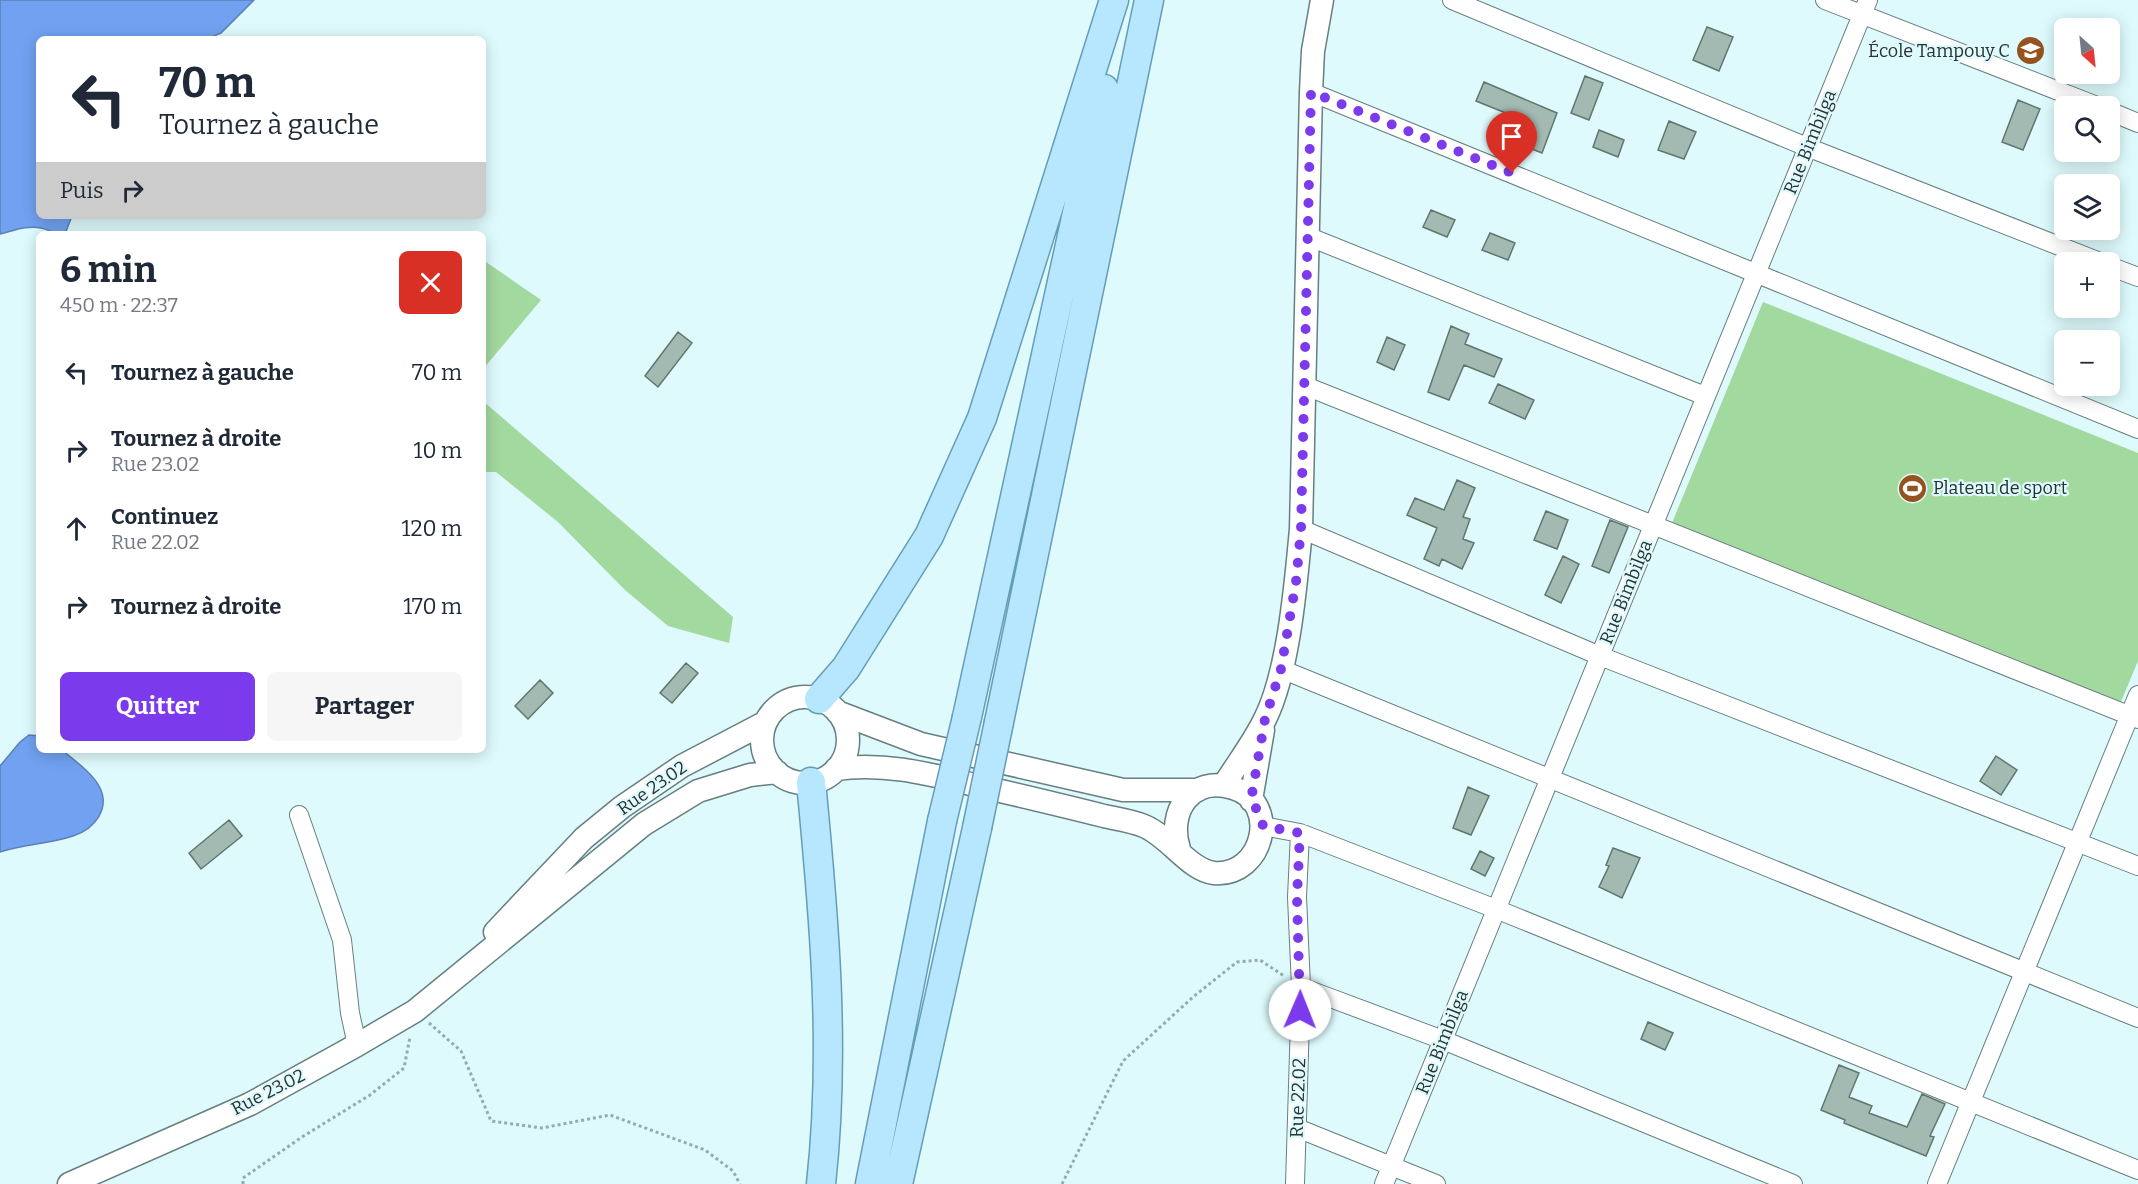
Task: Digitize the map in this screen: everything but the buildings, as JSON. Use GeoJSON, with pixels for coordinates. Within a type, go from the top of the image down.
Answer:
{"type":"FeatureCollection","features":[{"type":"Feature","properties":{"kind":"main road"},"geometry":{"type":"LineString","coordinates":[[828,706],[846,668],[929,536],[982,418],[1114,0]]}},
{"type":"Feature","properties":{"kind":"main road"},"geometry":{"type":"LineString","coordinates":[[870,1184],[942,821],[967,717],[1121,0]]}},
{"type":"Feature","properties":{"kind":"main road"},"geometry":{"type":"LineString","coordinates":[[898,1184],[977,828],[1149,0]]}},
{"type":"Feature","properties":{"kind":"main road"},"geometry":{"type":"LineString","coordinates":[[811,782],[829,1013],[827,1134],[821,1184]]}},
{"type":"Feature","properties":{"kind":"street"},"geometry":{"type":"LineString","coordinates":[[1251,800],[1265,719],[1281,669],[1296,582],[1301,529],[1311,92],[1313,51],[1322,0]]}},
{"type":"Feature","properties":{"kind":"street"},"geometry":{"type":"LineString","coordinates":[[1452,0],[1807,147],[2075,252]]}},
{"type":"Feature","properties":{"kind":"street"},"geometry":{"type":"LineString","coordinates":[[1825,0],[1865,8],[2073,96]]}},
{"type":"Feature","properties":{"kind":"street","name":"Rue Bimbilga"},"geometry":{"type":"LineString","coordinates":[[1384,1184],[1865,8]]}},
{"type":"Feature","properties":{"kind":"street"},"geometry":{"type":"LineString","coordinates":[[1311,92],[2138,429]]}},
{"type":"Feature","properties":{"kind":"street"},"geometry":{"type":"LineString","coordinates":[[2120,116],[2138,123]]}},
{"type":"Feature","properties":{"kind":"street"},"geometry":{"type":"LineString","coordinates":[[1307,236],[1705,396]]}},
{"type":"Feature","properties":{"kind":"street"},"geometry":{"type":"LineString","coordinates":[[2120,270],[2138,277]]}},
{"type":"Feature","properties":{"kind":"street"},"geometry":{"type":"LineString","coordinates":[[1303,385],[2134,718]]}},
{"type":"Feature","properties":{"kind":"street"},"geometry":{"type":"LineString","coordinates":[[1301,529],[1600,656],[2138,866]]}},
{"type":"Feature","properties":{"kind":"street"},"geometry":{"type":"LineString","coordinates":[[1281,669],[2138,1018]]}},
{"type":"Feature","properties":{"kind":"street"},"geometry":{"type":"LineString","coordinates":[[1937,1184],[2078,842],[2134,718],[2138,695]]}},
{"type":"Feature","properties":{"kind":"street","name":"Rue 23.02"},"geometry":{"type":"LineString","coordinates":[[454,978],[584,838],[682,766],[766,722],[779,705],[792,699],[806,697],[921,744],[1123,790],[1198,790],[1224,785]]}},
{"type":"Feature","properties":{"kind":"street"},"geometry":{"type":"LineString","coordinates":[[811,782],[825,778],[836,769],[844,757],[848,743],[847,729],[828,706]]}},
{"type":"Feature","properties":{"kind":"street"},"geometry":{"type":"LineString","coordinates":[[1198,790],[1187,798],[1175,820],[1174,836],[1179,849],[1188,861],[1201,870],[1215,873],[1230,872],[1244,865],[1254,855],[1261,841],[1263,826],[1260,815],[1251,800],[1236,789],[1224,785],[1265,719]]}},
{"type":"Feature","properties":{"kind":"street"},"geometry":{"type":"LineString","coordinates":[[766,722],[761,741],[764,756],[777,772]]}},
{"type":"Feature","properties":{"kind":"street"},"geometry":{"type":"LineString","coordinates":[[836,769],[861,766],[918,772],[1048,802],[1143,825],[1179,849]]}},
{"type":"Feature","properties":{"kind":"street","name":"Rue 23.02"},"geometry":{"type":"LineString","coordinates":[[69,1184],[250,1104],[415,1011],[644,824],[698,791],[750,775],[777,772],[797,782],[811,782]]}},
{"type":"Feature","properties":{"kind":"street"},"geometry":{"type":"LineString","coordinates":[[299,815],[342,940],[350,1014],[357,1045]]}},
{"type":"Feature","properties":{"kind":"street"},"geometry":{"type":"LineString","coordinates":[[1263,826],[1300,833],[1496,909],[2138,1170]]}},
{"type":"Feature","properties":{"kind":"street","name":"Rue 22.02"},"geometry":{"type":"LineString","coordinates":[[1295,1184],[1301,987],[1297,897],[1300,833]]}},
{"type":"Feature","properties":{"kind":"street"},"geometry":{"type":"LineString","coordinates":[[1301,987],[1443,1040],[1794,1184]]}},
{"type":"Feature","properties":{"kind":"street"},"geometry":{"type":"LineString","coordinates":[[1298,1128],[1436,1184]]}},
{"type":"Feature","properties":{"kind":"path"},"geometry":{"type":"LineString","coordinates":[[1062,1184],[1123,1060],[1192,997],[1237,962],[1260,960],[1301,987]]}},
{"type":"Feature","properties":{"kind":"path"},"geometry":{"type":"LineString","coordinates":[[243,1184],[243,1178],[369,1095],[404,1068],[415,1011]]}},
{"type":"Feature","properties":{"kind":"path"},"geometry":{"type":"LineString","coordinates":[[415,1011],[461,1051],[491,1121],[542,1128],[610,1115],[705,1150],[733,1171],[740,1184]]}},
{"type":"Feature","properties":{"kind":"green space"},"geometry":{"type":"Polygon","coordinates":[[[486,262],[541,300],[486,365],[486,262]]]}},
{"type":"Feature","properties":{"kind":"green space","name":"Plateau de sport"},"geometry":{"type":"Polygon","coordinates":[[[1763,302],[2138,453],[2138,661],[2120,704],[1672,523],[1763,302]]]}},
{"type":"Feature","properties":{"kind":"green space"},"geometry":{"type":"Polygon","coordinates":[[[486,404],[733,617],[729,643],[668,626],[625,590],[558,522],[496,472],[486,472],[486,404]]]}},
{"type":"Feature","properties":{"kind":"water"},"geometry":{"type":"Polygon","coordinates":[[[0,0],[254,0],[221,33],[214,36],[36,36],[36,219],[71,219],[66,231],[49,231],[31,227],[0,234],[0,0]]]}},
{"type":"Feature","properties":{"kind":"water"},"geometry":{"type":"Polygon","coordinates":[[[29,735],[36,736],[36,753],[66,753],[96,781],[102,794],[102,810],[94,823],[81,833],[64,839],[0,852],[0,766],[29,735]]]}},
{"type":"Feature","properties":{"kind":"place","name":"École Tampouy C"},"geometry":{"type":"Point","coordinates":[2031,51]}},
{"type":"Feature","properties":{"kind":"place","name":"Plateau de sport"},"geometry":{"type":"Point","coordinates":[1912,488]}},
{"type":"Feature","properties":{"kind":"route"},"geometry":{"type":"LineString","coordinates":[[1300,1010],[1297,897],[1300,833],[1263,826],[1255,804],[1251,800],[1265,719],[1281,669],[1296,582],[1301,529],[1311,92],[1512,173]]}}]}
